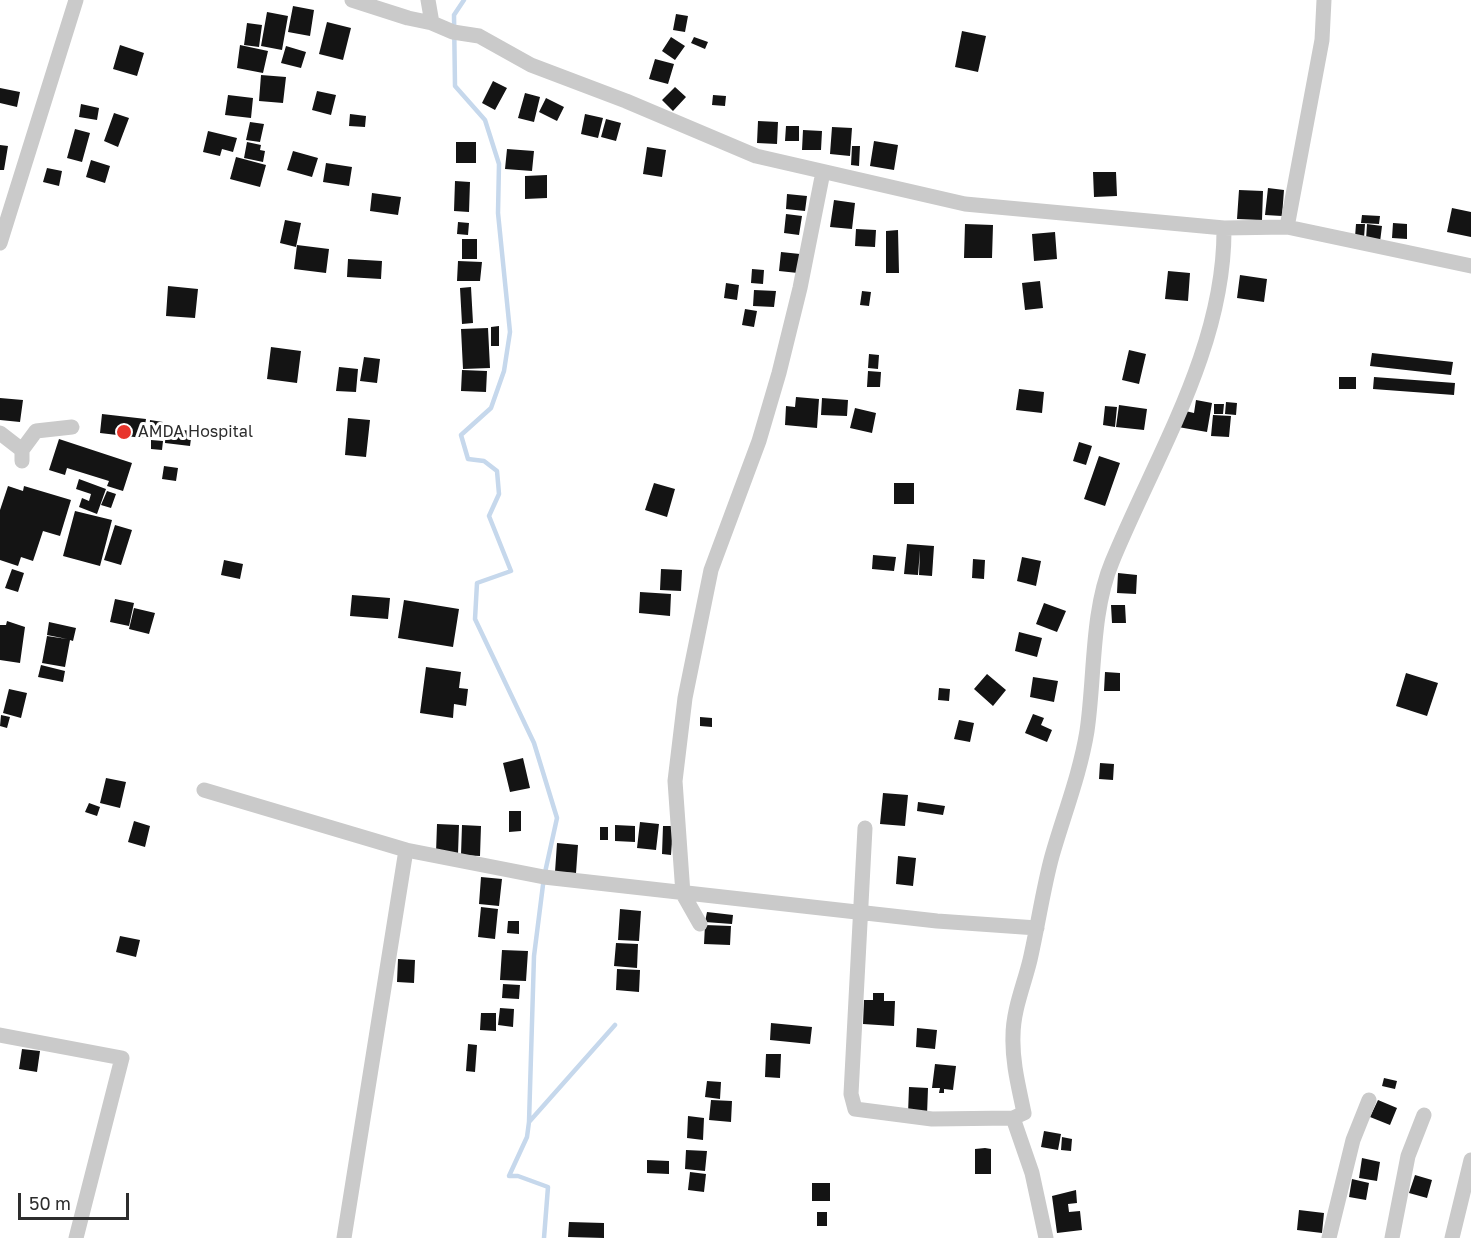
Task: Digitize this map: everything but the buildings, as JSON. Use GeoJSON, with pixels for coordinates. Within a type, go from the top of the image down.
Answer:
{"type":"FeatureCollection","features":[{"type":"Feature","properties":{"kind":"street"},"geometry":{"type":"LineString","coordinates":[[0,243],[76,0]]}},
{"type":"Feature","properties":{"kind":"street"},"geometry":{"type":"LineString","coordinates":[[352,0],[408,18],[432,23],[453,32],[479,36],[531,65],[626,101],[756,156],[823,172],[965,204],[1224,228],[1287,227],[1471,266]]}},
{"type":"Feature","properties":{"kind":"street"},"geometry":{"type":"LineString","coordinates":[[428,0],[432,23]]}},
{"type":"Feature","properties":{"kind":"street"},"geometry":{"type":"LineString","coordinates":[[1287,227],[1322,40],[1324,0]]}},
{"type":"Feature","properties":{"kind":"street"},"geometry":{"type":"LineString","coordinates":[[700,924],[683,894],[675,781],[685,698],[711,570],[759,441],[779,373],[800,288],[823,172]]}},
{"type":"Feature","properties":{"kind":"street"},"geometry":{"type":"LineString","coordinates":[[866,828],[851,1094],[855,1109],[932,1119],[1013,1118],[1024,1113],[1013,1057],[1012,1034],[1052,856],[1079,771],[1087,731],[1102,591],[1111,563],[1164,447],[1214,318],[1224,250],[1224,228]]}},
{"type":"Feature","properties":{"kind":"street"},"geometry":{"type":"LineString","coordinates":[[0,433],[22,456],[36,431],[72,427]]}},
{"type":"Feature","properties":{"kind":"street"},"geometry":{"type":"LineString","coordinates":[[204,790],[406,850],[543,878],[937,921],[1037,928]]}},
{"type":"Feature","properties":{"kind":"street"},"geometry":{"type":"LineString","coordinates":[[344,1238],[406,850]]}},
{"type":"Feature","properties":{"kind":"street"},"geometry":{"type":"LineString","coordinates":[[0,1035],[122,1058],[76,1238]]}},
{"type":"Feature","properties":{"kind":"street"},"geometry":{"type":"LineString","coordinates":[[1329,1238],[1353,1140],[1369,1100]]}},
{"type":"Feature","properties":{"kind":"street"},"geometry":{"type":"LineString","coordinates":[[1392,1238],[1408,1156],[1424,1116]]}},
{"type":"Feature","properties":{"kind":"street"},"geometry":{"type":"LineString","coordinates":[[1013,1118],[1032,1173],[1046,1238]]}},
{"type":"Feature","properties":{"kind":"street"},"geometry":{"type":"LineString","coordinates":[[1452,1238],[1471,1160]]}},
{"type":"Feature","properties":{"kind":"waterway"},"geometry":{"type":"LineString","coordinates":[[464,0],[454,15],[455,86],[485,120],[499,164],[498,213],[510,332],[504,371],[491,408],[461,435],[468,459],[484,461],[497,471],[499,494],[489,516],[511,571],[477,583],[475,619],[534,743],[557,818],[544,877],[534,956],[529,1122]]}},
{"type":"Feature","properties":{"kind":"waterway"},"geometry":{"type":"LineString","coordinates":[[544,1238],[548,1187],[518,1176],[509,1176],[527,1137],[529,1122],[615,1025]]}},
{"type":"Feature","properties":{"kind":"place","name":"AMDA Hospital"},"geometry":{"type":"Point","coordinates":[124,432]}}]}
